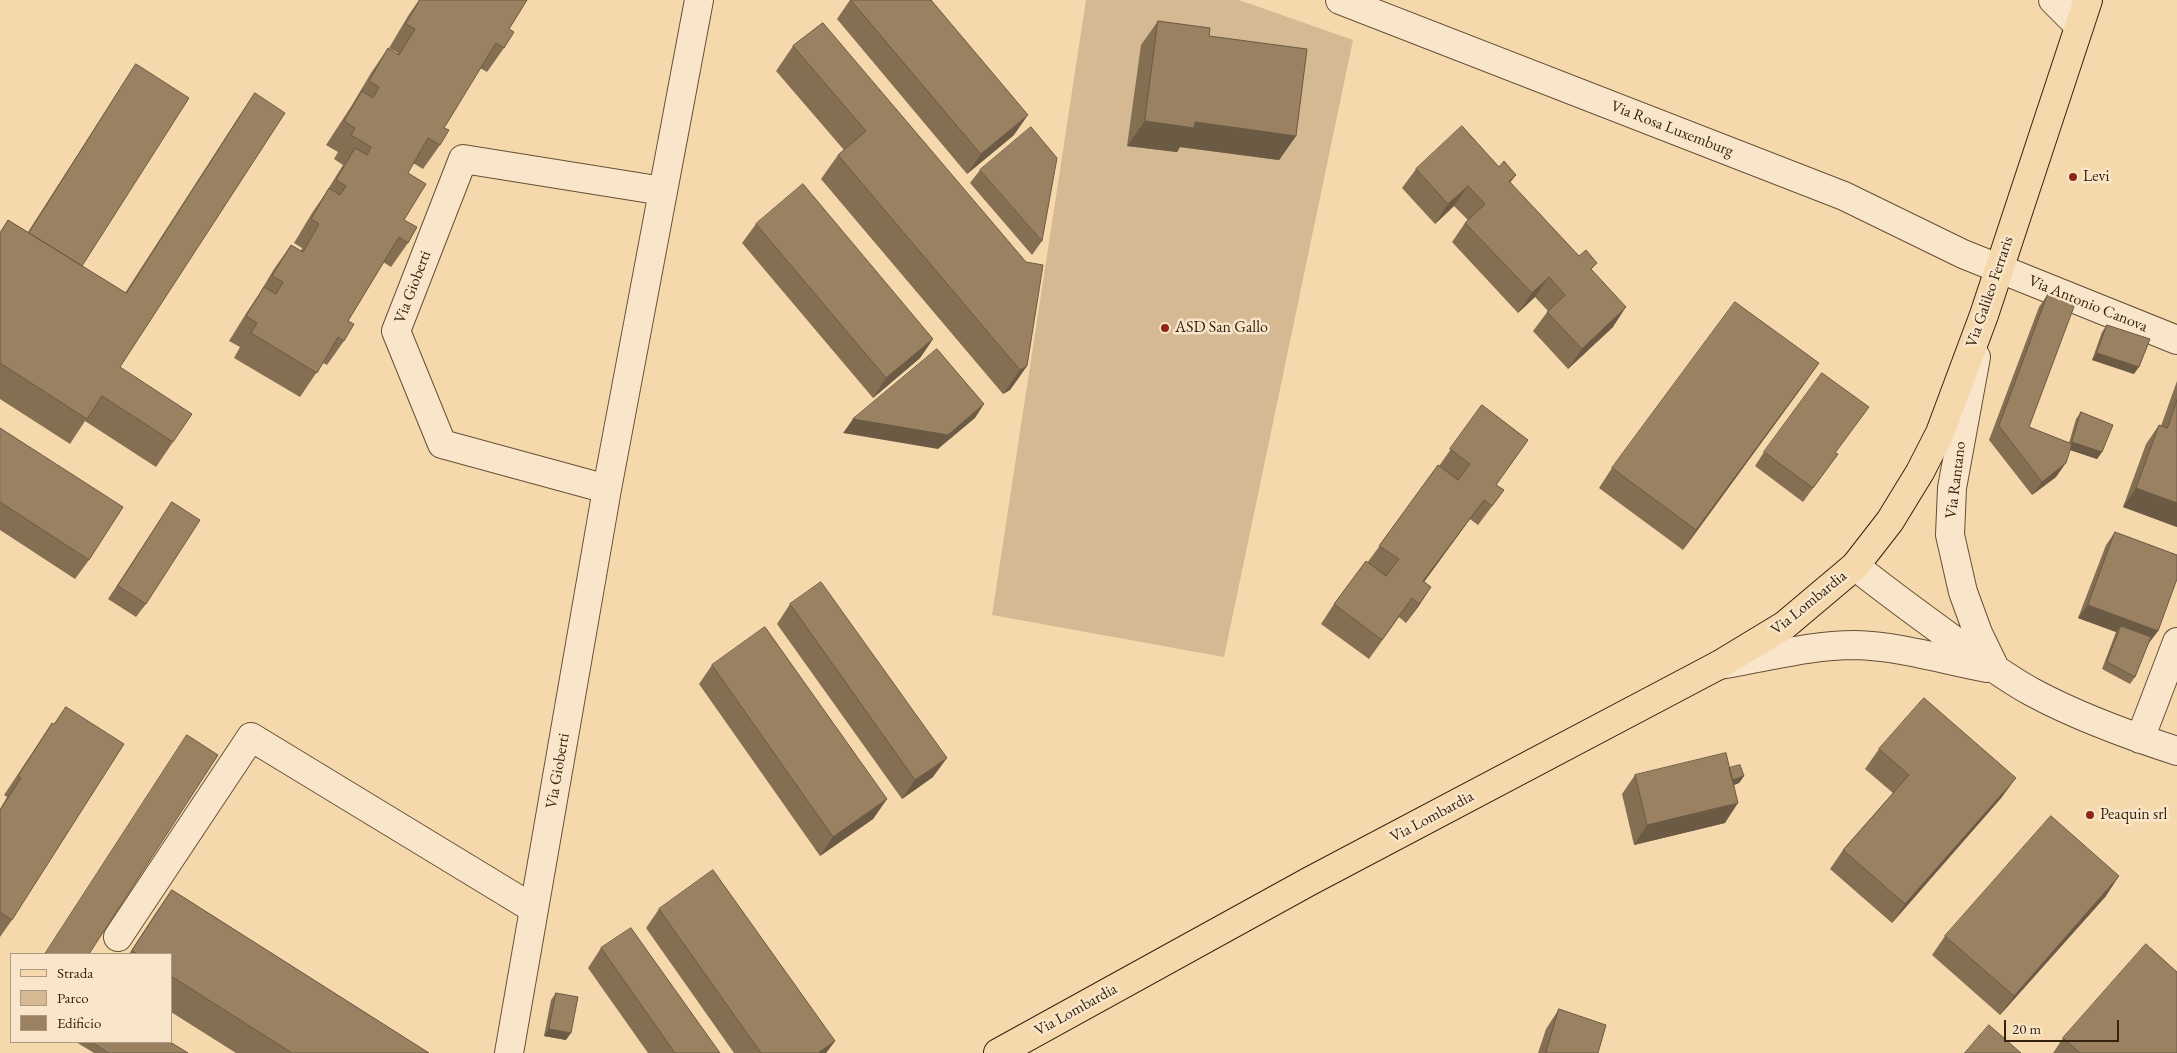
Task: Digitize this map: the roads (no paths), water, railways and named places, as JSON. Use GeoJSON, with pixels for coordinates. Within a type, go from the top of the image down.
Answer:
{"type":"FeatureCollection","features":[{"type":"Feature","properties":{"kind":"main road","name":"Via Galileo Ferraris"},"geometry":{"type":"LineString","coordinates":[[1855,566],[1890,521],[1920,472],[1940,433],[1984,315],[2058,85],[2088,0]]}},
{"type":"Feature","properties":{"kind":"main road","name":"Via Lombardia"},"geometry":{"type":"LineString","coordinates":[[998,1053],[1310,881],[1719,665],[1785,625],[1855,566]]}},
{"type":"Feature","properties":{"kind":"street","name":"Via Gioberti"},"geometry":{"type":"LineString","coordinates":[[509,1053],[607,489],[699,0]]}},
{"type":"Feature","properties":{"kind":"street","name":"Via Rosa Luxemburg"},"geometry":{"type":"LineString","coordinates":[[1340,0],[1844,196],[1946,247],[1999,268]]}},
{"type":"Feature","properties":{"kind":"street"},"geometry":{"type":"LineString","coordinates":[[2053,0],[2079,26]]}},
{"type":"Feature","properties":{"kind":"street","name":"Via Gioberti"},"geometry":{"type":"LineString","coordinates":[[607,489],[442,444],[396,330],[463,159],[663,191]]}},
{"type":"Feature","properties":{"kind":"street","name":"Via Antonio Canova"},"geometry":{"type":"LineString","coordinates":[[1999,268],[2177,340]]}},
{"type":"Feature","properties":{"kind":"street","name":"Via Rantano"},"geometry":{"type":"LineString","coordinates":[[1984,315],[1952,488],[1950,535],[1963,592],[1978,633],[1996,670]]}},
{"type":"Feature","properties":{"kind":"street"},"geometry":{"type":"LineString","coordinates":[[1855,566],[1905,605],[1996,670],[2032,692],[2078,714],[2140,739],[2177,751]]}},
{"type":"Feature","properties":{"kind":"street"},"geometry":{"type":"LineString","coordinates":[[2140,739],[2177,642]]}},
{"type":"Feature","properties":{"kind":"street"},"geometry":{"type":"LineString","coordinates":[[1719,665],[1815,648],[1856,645],[1900,651],[1996,670]]}},
{"type":"Feature","properties":{"kind":"street"},"geometry":{"type":"LineString","coordinates":[[118,937],[251,737],[534,909]]}},
{"type":"Feature","properties":{"kind":"place","name":"Levi"},"geometry":{"type":"Point","coordinates":[2073,177]}},
{"type":"Feature","properties":{"kind":"place","name":"ASD San Gallo"},"geometry":{"type":"Point","coordinates":[1165,328]}},
{"type":"Feature","properties":{"kind":"place","name":"Peaquin srl"},"geometry":{"type":"Point","coordinates":[2090,815]}}]}
